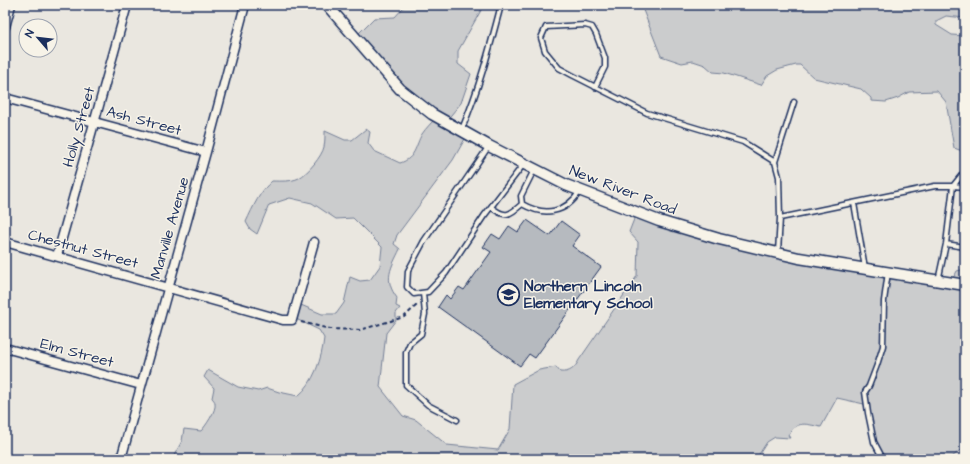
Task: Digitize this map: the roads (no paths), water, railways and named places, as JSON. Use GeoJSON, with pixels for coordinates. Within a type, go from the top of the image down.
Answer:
{"type":"FeatureCollection","features":[{"type":"Feature","properties":{"kind":"street"},"geometry":{"type":"LineString","coordinates":[[5,27],[11,5]]}},
{"type":"Feature","properties":{"kind":"street","name":"Holly Street"},"geometry":{"type":"LineString","coordinates":[[57,256],[127,5]]}},
{"type":"Feature","properties":{"kind":"street","name":"Manville Avenue"},"geometry":{"type":"LineString","coordinates":[[121,459],[245,5]]}},
{"type":"Feature","properties":{"kind":"street","name":"New River Road"},"geometry":{"type":"LineString","coordinates":[[327,5],[400,89],[432,114],[461,132],[534,170],[580,191],[659,221],[720,239],[799,258],[965,285]]}},
{"type":"Feature","properties":{"kind":"street","name":"Ash Street"},"geometry":{"type":"LineString","coordinates":[[5,98],[206,152]]}},
{"type":"Feature","properties":{"kind":"street","name":"Chestnut Street"},"geometry":{"type":"LineString","coordinates":[[5,242],[169,286],[283,320],[292,320],[314,242]]}},
{"type":"Feature","properties":{"kind":"street","name":"Elm Street"},"geometry":{"type":"LineString","coordinates":[[5,348],[141,386]]}},
{"type":"Feature","properties":{"kind":"lane"},"geometry":{"type":"LineString","coordinates":[[461,132],[472,106],[487,60],[501,5]]}},
{"type":"Feature","properties":{"kind":"lane"},"geometry":{"type":"LineString","coordinates":[[595,87],[605,67],[605,58],[592,27],[586,24],[546,27],[541,38],[545,51],[559,68],[595,87],[647,113],[743,142],[775,162]]}},
{"type":"Feature","properties":{"kind":"lane"},"geometry":{"type":"LineString","coordinates":[[778,252],[780,218],[778,177],[775,162],[794,102]]}},
{"type":"Feature","properties":{"kind":"lane"},"geometry":{"type":"LineString","coordinates":[[489,146],[424,241],[408,271],[407,287],[414,294],[428,292],[446,273],[491,207],[523,164]]}},
{"type":"Feature","properties":{"kind":"lane"},"geometry":{"type":"LineString","coordinates":[[522,204],[521,196],[534,170]]}},
{"type":"Feature","properties":{"kind":"lane"},"geometry":{"type":"LineString","coordinates":[[938,281],[946,244],[953,186],[965,171]]}},
{"type":"Feature","properties":{"kind":"lane"},"geometry":{"type":"LineString","coordinates":[[780,218],[935,186],[965,187]]}},
{"type":"Feature","properties":{"kind":"lane"},"geometry":{"type":"LineString","coordinates":[[522,204],[534,209],[555,211],[562,209],[574,200],[580,191]]}},
{"type":"Feature","properties":{"kind":"lane"},"geometry":{"type":"LineString","coordinates":[[854,203],[865,268]]}},
{"type":"Feature","properties":{"kind":"lane"},"geometry":{"type":"LineString","coordinates":[[491,207],[499,214],[505,215],[512,214],[522,204]]}},
{"type":"Feature","properties":{"kind":"lane"},"geometry":{"type":"LineString","coordinates":[[946,244],[965,247]]}},
{"type":"Feature","properties":{"kind":"lane"},"geometry":{"type":"LineString","coordinates":[[883,459],[874,442],[865,392],[875,372],[883,346],[884,301],[888,272]]}},
{"type":"Feature","properties":{"kind":"lane"},"geometry":{"type":"LineString","coordinates":[[423,293],[425,314],[420,334],[410,343],[406,352],[406,385],[428,405],[457,420]]}},
{"type":"Feature","properties":{"kind":"place","name":"Northern Lincoln Elementary School"},"geometry":{"type":"Point","coordinates":[509,295]}}]}
